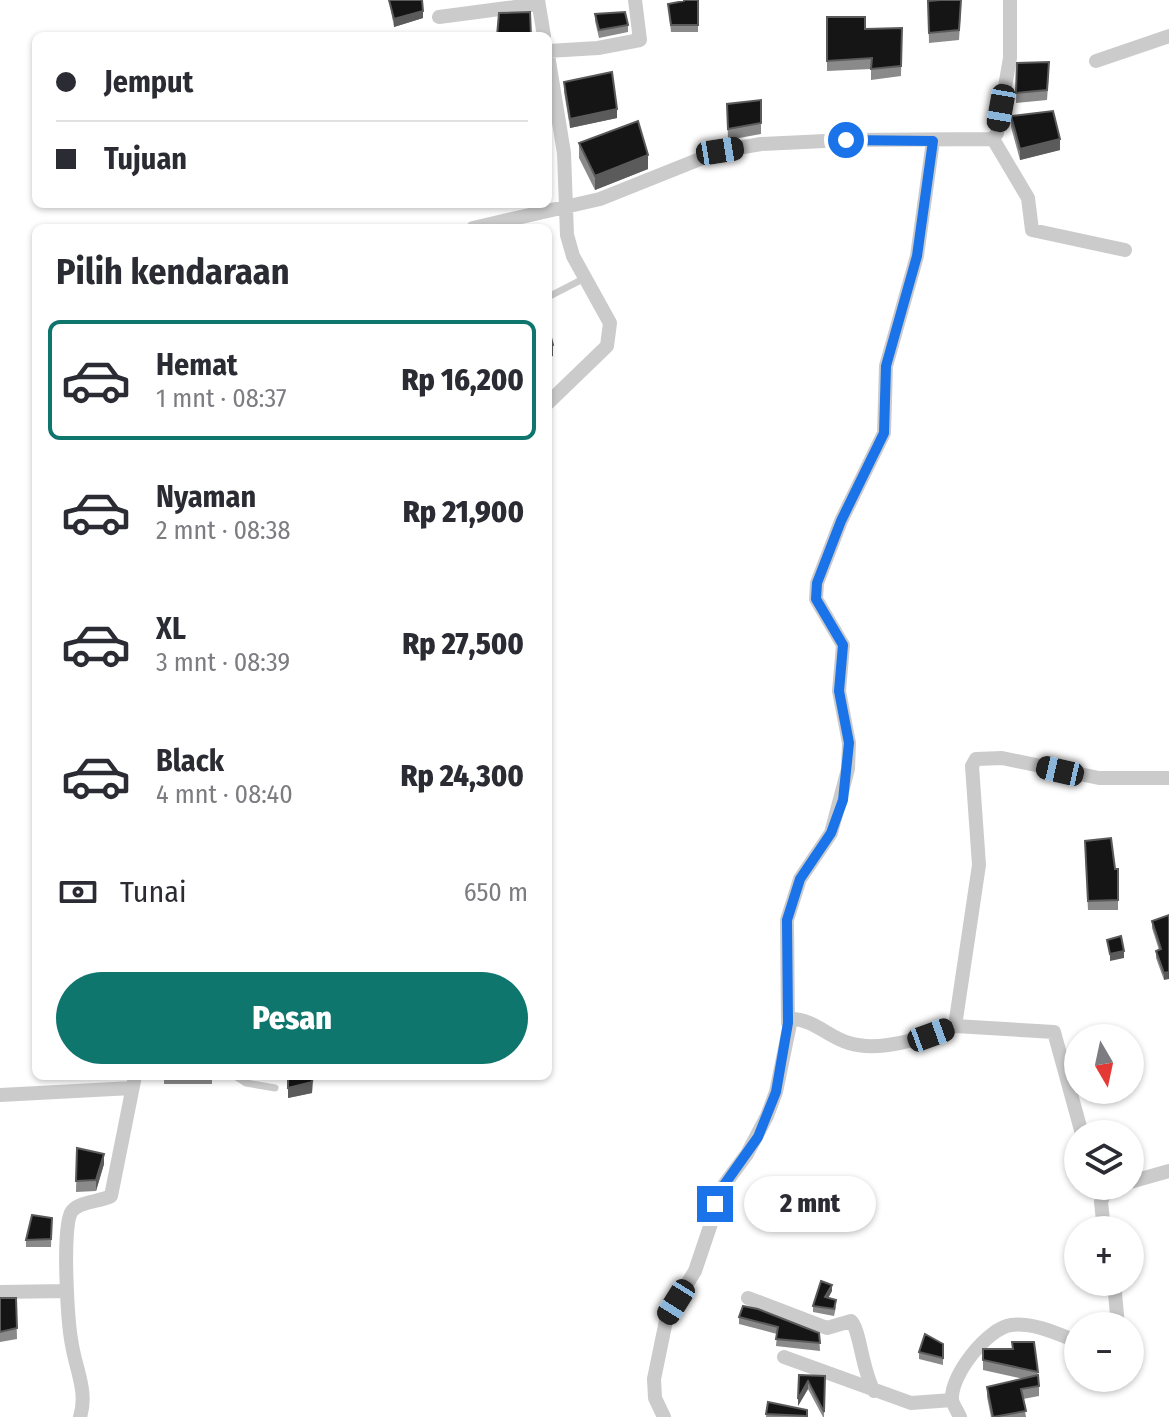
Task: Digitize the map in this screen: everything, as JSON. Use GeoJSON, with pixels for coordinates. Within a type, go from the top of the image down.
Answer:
{"type":"FeatureCollection","features":[{"type":"Feature","properties":{"kind":"street"},"geometry":{"type":"LineString","coordinates":[[552,53],[640,40],[635,0]]}},
{"type":"Feature","properties":{"kind":"street"},"geometry":{"type":"LineString","coordinates":[[1010,0],[1010,58],[993,139],[1028,198],[1032,230],[1125,250]]}},
{"type":"Feature","properties":{"kind":"street"},"geometry":{"type":"LineString","coordinates":[[439,17],[538,2],[543,32]]}},
{"type":"Feature","properties":{"kind":"street"},"geometry":{"type":"LineString","coordinates":[[1096,61],[1169,36]]}},
{"type":"Feature","properties":{"kind":"street"},"geometry":{"type":"LineString","coordinates":[[552,78],[564,153],[565,209],[570,246],[610,323],[607,346],[552,399]]}},
{"type":"Feature","properties":{"kind":"street"},"geometry":{"type":"LineString","coordinates":[[492,224],[565,209],[720,151],[761,144],[993,139]]}},
{"type":"Feature","properties":{"kind":"street"},"geometry":{"type":"LineString","coordinates":[[664,1417],[655,1398],[654,1379],[667,1316],[695,1271],[724,1185],[747,1154],[776,1092],[788,1023],[787,920],[800,879],[831,833],[848,769],[849,743],[839,691],[843,645],[816,599],[817,583],[841,521],[884,433],[886,366],[917,256],[933,141]]}},
{"type":"Feature","properties":{"kind":"street"},"geometry":{"type":"LineString","coordinates":[[955,1026],[979,865],[972,766],[976,759],[1002,758],[1099,778],[1169,778]]}},
{"type":"Feature","properties":{"kind":"street"},"geometry":{"type":"LineString","coordinates":[[788,1023],[795,1018],[811,1023],[849,1044],[864,1045],[931,1035],[955,1026],[1054,1032],[1078,1120]]}},
{"type":"Feature","properties":{"kind":"street"},"geometry":{"type":"LineString","coordinates":[[0,1095],[134,1082],[111,1196],[78,1205],[67,1219],[71,1343],[84,1392],[80,1417]]}},
{"type":"Feature","properties":{"kind":"street"},"geometry":{"type":"LineString","coordinates":[[1144,1178],[1169,1171]]}},
{"type":"Feature","properties":{"kind":"street"},"geometry":{"type":"LineString","coordinates":[[0,1292],[67,1291]]}},
{"type":"Feature","properties":{"kind":"street"},"geometry":{"type":"LineString","coordinates":[[748,1298],[827,1328],[851,1321],[857,1328],[865,1376],[874,1391]]}},
{"type":"Feature","properties":{"kind":"street"},"geometry":{"type":"LineString","coordinates":[[960,1417],[952,1400],[963,1370],[976,1349],[998,1328],[1015,1324],[1040,1328],[1064,1337]]}},
{"type":"Feature","properties":{"kind":"street"},"geometry":{"type":"LineString","coordinates":[[784,1357],[911,1403],[952,1400]]}},
{"type":"Feature","properties":{"kind":"lane"},"geometry":{"type":"LineString","coordinates":[[552,295],[585,278]]}},
{"type":"Feature","properties":{"kind":"lane"},"geometry":{"type":"LineString","coordinates":[[241,1080],[275,1088]]}},
{"type":"Feature","properties":{"kind":"building"},"geometry":{"type":"Polygon","coordinates":[[[389,0],[422,0],[423,11],[394,19],[389,0]]]}},
{"type":"Feature","properties":{"kind":"building"},"geometry":{"type":"Polygon","coordinates":[[[698,0],[698,25],[671,25],[668,4],[698,0]]]}},
{"type":"Feature","properties":{"kind":"building"},"geometry":{"type":"Polygon","coordinates":[[[961,0],[959,30],[929,33],[928,1],[961,0]]]}},
{"type":"Feature","properties":{"kind":"building"},"geometry":{"type":"Polygon","coordinates":[[[530,12],[531,32],[497,32],[499,13],[530,12]]]}},
{"type":"Feature","properties":{"kind":"building"},"geometry":{"type":"Polygon","coordinates":[[[625,12],[628,25],[599,30],[595,14],[625,12]]]}},
{"type":"Feature","properties":{"kind":"building"},"geometry":{"type":"Polygon","coordinates":[[[827,17],[865,17],[865,29],[902,28],[901,66],[871,69],[872,58],[827,61],[827,17]]]}},
{"type":"Feature","properties":{"kind":"building"},"geometry":{"type":"Polygon","coordinates":[[[1049,62],[1047,90],[1016,93],[1017,63],[1049,62]]]}},
{"type":"Feature","properties":{"kind":"building"},"geometry":{"type":"Polygon","coordinates":[[[612,72],[617,109],[570,119],[564,82],[612,72]]]}},
{"type":"Feature","properties":{"kind":"building"},"geometry":{"type":"Polygon","coordinates":[[[761,100],[761,123],[728,129],[727,104],[761,100]]]}},
{"type":"Feature","properties":{"kind":"building"},"geometry":{"type":"Polygon","coordinates":[[[1053,111],[1060,139],[1020,149],[1011,116],[1053,111]]]}},
{"type":"Feature","properties":{"kind":"building"},"geometry":{"type":"Polygon","coordinates":[[[638,121],[648,155],[595,176],[579,143],[638,121]]]}},
{"type":"Feature","properties":{"kind":"building"},"geometry":{"type":"Polygon","coordinates":[[[1111,838],[1115,869],[1118,869],[1118,900],[1088,901],[1085,841],[1111,838]]]}},
{"type":"Feature","properties":{"kind":"building"},"geometry":{"type":"Polygon","coordinates":[[[1169,915],[1169,972],[1164,973],[1156,951],[1161,949],[1152,921],[1169,915]]]}},
{"type":"Feature","properties":{"kind":"building"},"geometry":{"type":"Polygon","coordinates":[[[1121,936],[1124,951],[1110,954],[1107,940],[1121,936]]]}},
{"type":"Feature","properties":{"kind":"building"},"geometry":{"type":"Polygon","coordinates":[[[288,1080],[312,1080],[312,1082],[288,1088],[288,1080]]]}},
{"type":"Feature","properties":{"kind":"building"},"geometry":{"type":"Polygon","coordinates":[[[77,1148],[104,1154],[96,1180],[76,1181],[77,1148]]]}},
{"type":"Feature","properties":{"kind":"building"},"geometry":{"type":"Polygon","coordinates":[[[32,1215],[52,1218],[51,1239],[26,1240],[32,1215]]]}},
{"type":"Feature","properties":{"kind":"building"},"geometry":{"type":"Polygon","coordinates":[[[821,1281],[832,1285],[825,1297],[836,1300],[834,1309],[813,1306],[821,1281]]]}},
{"type":"Feature","properties":{"kind":"building"},"geometry":{"type":"Polygon","coordinates":[[[0,1298],[16,1298],[17,1328],[0,1332],[0,1298]]]}},
{"type":"Feature","properties":{"kind":"building"},"geometry":{"type":"Polygon","coordinates":[[[743,1306],[819,1333],[820,1343],[776,1339],[778,1327],[739,1317],[743,1306]]]}},
{"type":"Feature","properties":{"kind":"building"},"geometry":{"type":"Polygon","coordinates":[[[925,1334],[943,1344],[943,1358],[919,1352],[925,1334]]]}},
{"type":"Feature","properties":{"kind":"building"},"geometry":{"type":"Polygon","coordinates":[[[1012,1342],[1034,1342],[1038,1372],[983,1360],[983,1349],[1013,1349],[1012,1342]]]}},
{"type":"Feature","properties":{"kind":"building"},"geometry":{"type":"Polygon","coordinates":[[[799,1375],[825,1376],[824,1412],[808,1381],[798,1399],[799,1375]]]}},
{"type":"Feature","properties":{"kind":"building"},"geometry":{"type":"Polygon","coordinates":[[[1038,1375],[1039,1386],[1021,1389],[1026,1411],[993,1417],[987,1387],[1038,1375]]]}},
{"type":"Feature","properties":{"kind":"building"},"geometry":{"type":"Polygon","coordinates":[[[768,1402],[807,1410],[807,1416],[766,1414],[768,1402]]]}},
{"type":"Feature","properties":{"kind":"route"},"geometry":{"type":"LineString","coordinates":[[715,1204],[724,1185],[758,1137],[776,1092],[788,1023],[787,920],[792,898],[800,879],[831,833],[843,800],[849,743],[839,691],[839,663],[843,645],[816,599],[817,583],[841,521],[884,433],[886,366],[903,315],[917,256],[933,141],[846,140]]}}]}
